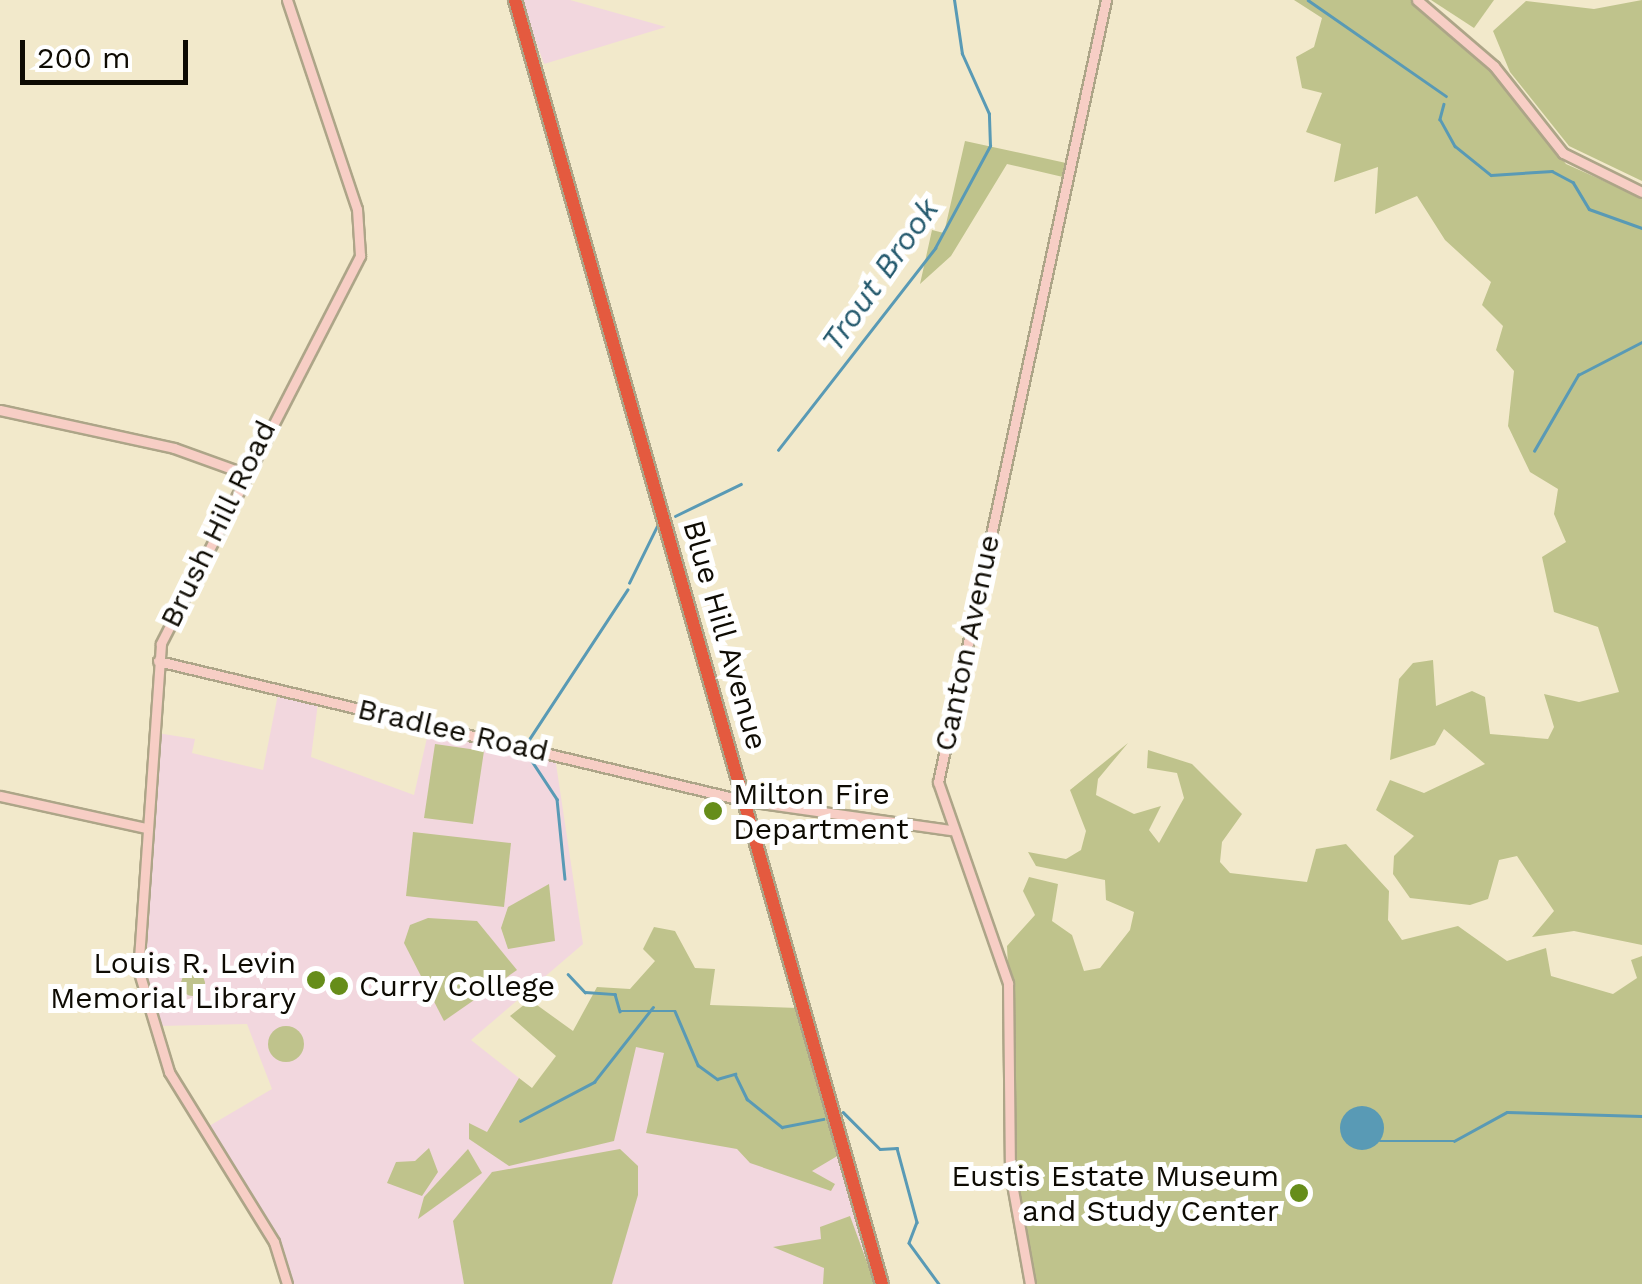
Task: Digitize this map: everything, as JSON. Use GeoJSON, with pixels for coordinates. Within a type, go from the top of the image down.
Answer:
{"type":"FeatureCollection","features":[{"type":"Feature","properties":{"kind":"highway","name":"Blue Hill Avenue"},"geometry":{"type":"LineString","coordinates":[[516,0],[882,1284]]}},
{"type":"Feature","properties":{"kind":"street","name":"Brush Hill Road"},"geometry":{"type":"LineString","coordinates":[[287,0],[356,209],[361,250],[348,290],[243,473],[158,662],[146,828],[142,998],[191,1118],[274,1242],[287,1284]]}},
{"type":"Feature","properties":{"kind":"street","name":"Canton Avenue"},"geometry":{"type":"LineString","coordinates":[[1030,1284],[1010,1173],[1011,998],[949,825],[939,774],[1106,0]]}},
{"type":"Feature","properties":{"kind":"street"},"geometry":{"type":"LineString","coordinates":[[1417,0],[1496,69],[1563,153],[1642,192]]}},
{"type":"Feature","properties":{"kind":"street"},"geometry":{"type":"LineString","coordinates":[[0,410],[174,448],[243,473]]}},
{"type":"Feature","properties":{"kind":"street","name":"Bradlee Road"},"geometry":{"type":"LineString","coordinates":[[158,662],[746,801],[920,827],[949,825]]}},
{"type":"Feature","properties":{"kind":"street"},"geometry":{"type":"LineString","coordinates":[[0,796],[146,828]]}},
{"type":"Feature","properties":{"kind":"shaded area"},"geometry":{"type":"Polygon","coordinates":[[[521,0],[570,0],[666,27],[544,64],[521,0]]]}},
{"type":"Feature","properties":{"kind":"shaded area","name":"Curry College"},"geometry":{"type":"Polygon","coordinates":[[[278,694],[318,703],[311,757],[414,795],[429,729],[555,757],[583,944],[471,1040],[538,1093],[639,1015],[798,1008],[875,1284],[293,1284],[279,1240],[204,1129],[272,1089],[247,1024],[159,1026],[144,978],[157,733],[195,739],[192,753],[263,770],[278,694]]]}},
{"type":"Feature","properties":{"kind":"green space"},"geometry":{"type":"Polygon","coordinates":[[[1294,0],[1411,0],[1491,70],[1566,164],[1642,198],[1642,945],[1574,931],[1532,937],[1554,911],[1517,856],[1499,860],[1488,899],[1470,905],[1410,898],[1393,874],[1394,856],[1414,836],[1376,810],[1390,780],[1424,793],[1485,764],[1444,729],[1435,745],[1390,760],[1399,679],[1413,663],[1433,660],[1436,706],[1472,691],[1485,697],[1490,734],[1548,739],[1554,727],[1544,694],[1579,702],[1619,692],[1598,627],[1554,612],[1542,557],[1566,542],[1554,514],[1558,489],[1530,472],[1508,426],[1514,371],[1496,350],[1503,326],[1482,305],[1491,282],[1445,240],[1417,196],[1375,214],[1378,167],[1334,182],[1341,144],[1306,132],[1322,93],[1302,88],[1296,57],[1314,47],[1322,18],[1294,0]]]}},
{"type":"Feature","properties":{"kind":"green space"},"geometry":{"type":"Polygon","coordinates":[[[1431,0],[1494,0],[1474,28],[1431,0]]]}},
{"type":"Feature","properties":{"kind":"green space"},"geometry":{"type":"Polygon","coordinates":[[[1642,0],[1642,181],[1569,146],[1510,72],[1493,31],[1526,1],[1594,9],[1642,0]]]}},
{"type":"Feature","properties":{"kind":"green space"},"geometry":{"type":"Polygon","coordinates":[[[965,141],[1066,163],[1063,177],[1007,164],[951,256],[920,284],[932,230],[944,233],[965,141]]]}},
{"type":"Feature","properties":{"kind":"green space"},"geometry":{"type":"Polygon","coordinates":[[[1128,743],[1098,779],[1096,795],[1134,814],[1161,806],[1149,830],[1159,843],[1184,798],[1177,773],[1147,768],[1148,750],[1192,764],[1242,814],[1222,842],[1220,862],[1230,873],[1307,882],[1316,849],[1346,844],[1389,891],[1388,920],[1402,940],[1458,926],[1507,961],[1546,948],[1551,976],[1613,994],[1637,978],[1631,960],[1642,956],[1642,1284],[1034,1284],[1018,1182],[1007,946],[1035,915],[1023,891],[1029,877],[1058,884],[1052,921],[1072,935],[1084,971],[1100,968],[1130,930],[1134,912],[1106,900],[1105,880],[1036,866],[1028,852],[1066,859],[1081,850],[1086,831],[1070,790],[1128,743]]]}},
{"type":"Feature","properties":{"kind":"green space"},"geometry":{"type":"Polygon","coordinates":[[[435,744],[484,751],[473,824],[424,818],[435,744]]]}},
{"type":"Feature","properties":{"kind":"green space"},"geometry":{"type":"Polygon","coordinates":[[[413,832],[511,843],[504,907],[406,896],[413,832]]]}},
{"type":"Feature","properties":{"kind":"green space"},"geometry":{"type":"Polygon","coordinates":[[[549,884],[555,941],[508,949],[501,928],[508,907],[549,884]]]}},
{"type":"Feature","properties":{"kind":"green space"},"geometry":{"type":"Polygon","coordinates":[[[428,918],[477,921],[517,970],[444,1021],[404,943],[410,925],[428,918]]]}},
{"type":"Feature","properties":{"kind":"green space"},"geometry":{"type":"Polygon","coordinates":[[[654,927],[675,931],[695,968],[715,969],[710,1005],[798,1008],[839,1155],[812,1171],[835,1184],[831,1191],[750,1163],[737,1149],[646,1133],[664,1053],[636,1047],[614,1141],[509,1166],[469,1139],[469,1123],[487,1132],[519,1078],[532,1088],[556,1056],[510,1016],[530,1000],[573,1031],[597,987],[630,989],[655,961],[643,949],[654,927]]]}},
{"type":"Feature","properties":{"kind":"green space"},"geometry":{"type":"Polygon","coordinates":[[[193,972],[205,984],[193,996],[181,984],[193,972]]]}},
{"type":"Feature","properties":{"kind":"green space"},"geometry":{"type":"Polygon","coordinates":[[[286,1026],[299,1031],[304,1044],[299,1057],[286,1062],[273,1057],[268,1044],[273,1031],[286,1026]]]}},
{"type":"Feature","properties":{"kind":"green space"},"geometry":{"type":"Polygon","coordinates":[[[429,1148],[438,1172],[422,1196],[387,1183],[396,1162],[415,1161],[429,1148]]]}},
{"type":"Feature","properties":{"kind":"green space"},"geometry":{"type":"Polygon","coordinates":[[[468,1149],[482,1173],[418,1219],[424,1197],[468,1149]]]}},
{"type":"Feature","properties":{"kind":"green space"},"geometry":{"type":"Polygon","coordinates":[[[620,1149],[638,1166],[638,1195],[612,1284],[464,1284],[453,1221],[492,1172],[620,1149]]]}},
{"type":"Feature","properties":{"kind":"green space"},"geometry":{"type":"Polygon","coordinates":[[[850,1216],[875,1284],[823,1284],[824,1268],[773,1247],[821,1239],[820,1227],[850,1216]]]}},
{"type":"Feature","properties":{"kind":"water"},"geometry":{"type":"Polygon","coordinates":[[[1362,1106],[1377,1113],[1384,1128],[1377,1143],[1362,1150],[1347,1143],[1340,1128],[1347,1113],[1362,1106]]]}},
{"type":"Feature","properties":{"kind":"waterway","name":"Trout Brook"},"geometry":{"type":"LineString","coordinates":[[778,450],[935,248],[990,146],[989,114],[962,54],[954,0]]}},
{"type":"Feature","properties":{"kind":"waterway"},"geometry":{"type":"LineString","coordinates":[[1308,0],[1446,96]]}},
{"type":"Feature","properties":{"kind":"waterway"},"geometry":{"type":"LineString","coordinates":[[1444,104],[1440,119],[1455,146],[1491,175],[1552,171],[1573,182],[1589,209],[1642,228]]}},
{"type":"Feature","properties":{"kind":"waterway"},"geometry":{"type":"LineString","coordinates":[[1534,451],[1578,375],[1642,342]]}},
{"type":"Feature","properties":{"kind":"waterway","name":"Trout Brook"},"geometry":{"type":"LineString","coordinates":[[675,516],[741,484]]}},
{"type":"Feature","properties":{"kind":"waterway","name":"Trout Brook"},"geometry":{"type":"LineString","coordinates":[[629,583],[659,522]]}},
{"type":"Feature","properties":{"kind":"waterway","name":"Trout Brook"},"geometry":{"type":"LineString","coordinates":[[528,741],[627,590]]}},
{"type":"Feature","properties":{"kind":"waterway","name":"Trout Brook"},"geometry":{"type":"LineString","coordinates":[[528,755],[557,799],[565,879]]}},
{"type":"Feature","properties":{"kind":"waterway","name":"Trout Brook"},"geometry":{"type":"LineString","coordinates":[[568,974],[585,992],[615,994],[620,1011],[675,1011],[698,1065],[717,1079],[735,1074],[747,1099],[782,1127],[823,1119]]}},
{"type":"Feature","properties":{"kind":"waterway"},"geometry":{"type":"LineString","coordinates":[[520,1121],[594,1082],[653,1007]]}},
{"type":"Feature","properties":{"kind":"waterway","name":"Trout Brook"},"geometry":{"type":"LineString","coordinates":[[843,1112],[880,1149],[897,1148],[917,1222],[909,1243],[939,1284]]}},
{"type":"Feature","properties":{"kind":"waterway"},"geometry":{"type":"LineString","coordinates":[[1380,1141],[1454,1141],[1507,1112],[1642,1116]]}},
{"type":"Feature","properties":{"kind":"place","name":"Milton Fire Department"},"geometry":{"type":"Point","coordinates":[713,811]}},
{"type":"Feature","properties":{"kind":"place","name":"Louis R. Levin Memorial Library"},"geometry":{"type":"Point","coordinates":[316,980]}},
{"type":"Feature","properties":{"kind":"place","name":"Curry College"},"geometry":{"type":"Point","coordinates":[339,986]}},
{"type":"Feature","properties":{"kind":"place","name":"Eustis Estate Museum and Study Center"},"geometry":{"type":"Point","coordinates":[1299,1193]}}]}
